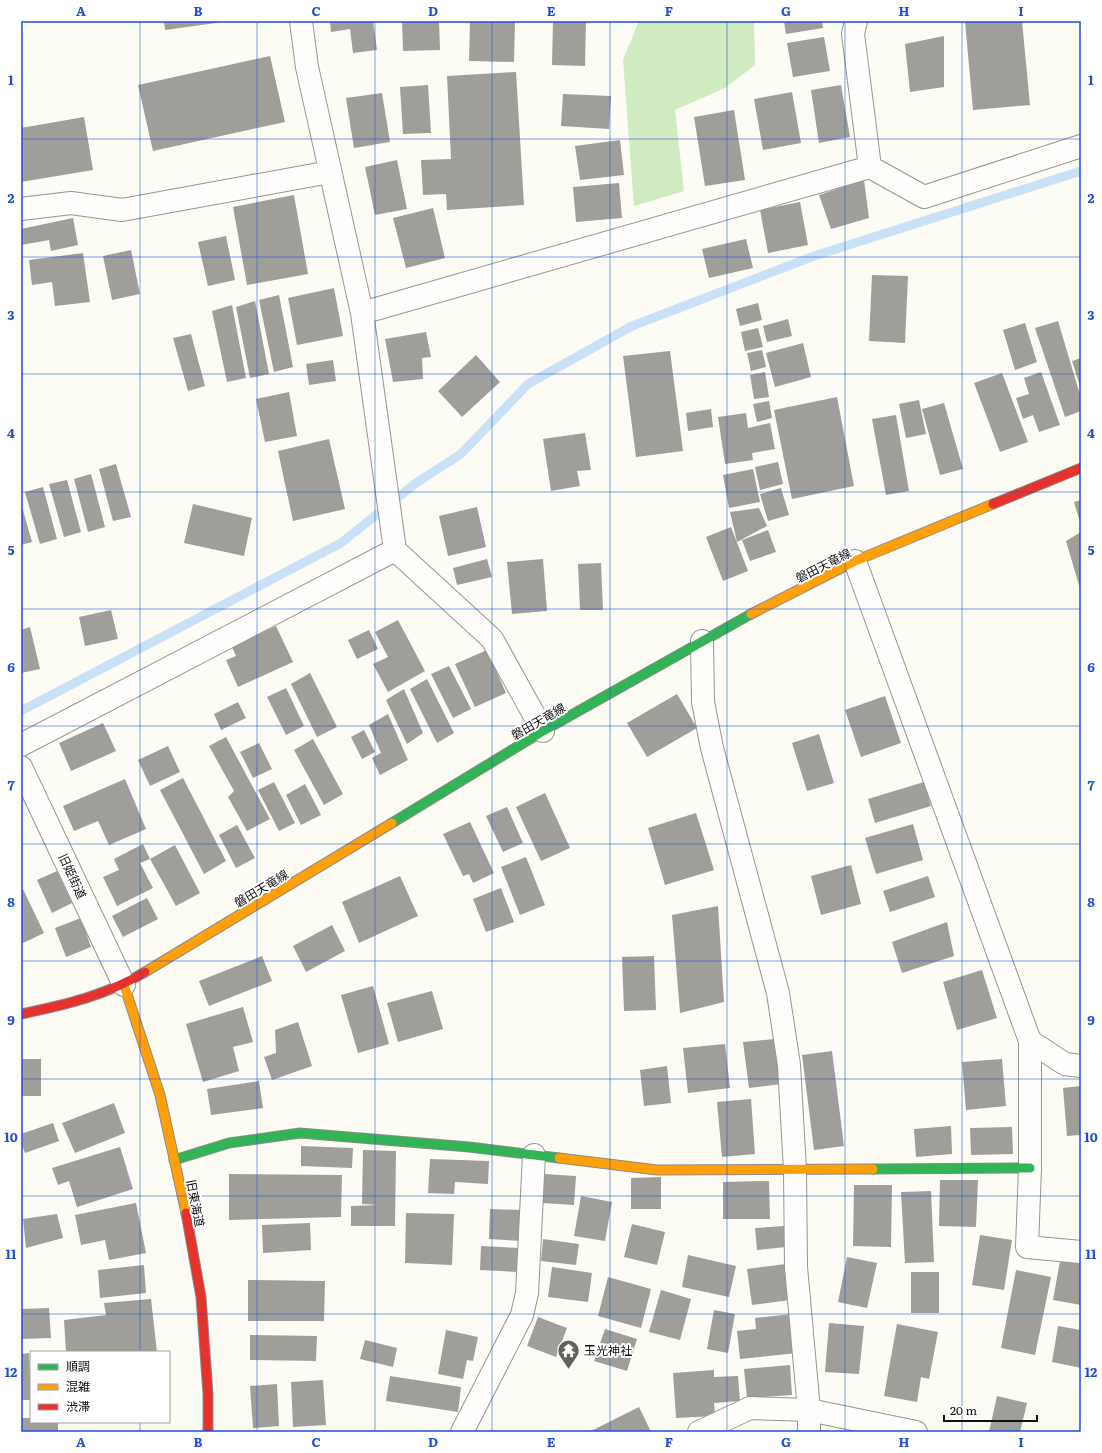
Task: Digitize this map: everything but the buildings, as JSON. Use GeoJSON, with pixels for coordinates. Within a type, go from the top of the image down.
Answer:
{"type":"FeatureCollection","features":[{"type":"Feature","properties":{"kind":"street"},"geometry":{"type":"LineString","coordinates":[[300,21],[307,67],[362,312],[395,550],[492,639],[543,731]]}},
{"type":"Feature","properties":{"kind":"street"},"geometry":{"type":"LineString","coordinates":[[856,21],[853,34],[870,167]]}},
{"type":"Feature","properties":{"kind":"street"},"geometry":{"type":"LineString","coordinates":[[362,312],[870,167],[924,197],[1081,146]]}},
{"type":"Feature","properties":{"kind":"street"},"geometry":{"type":"LineString","coordinates":[[21,209],[71,203],[122,210],[330,172]]}},
{"type":"Feature","properties":{"kind":"street","name":"磐田天竜線"},"geometry":{"type":"LineString","coordinates":[[21,1014],[70,1004],[124,985],[543,731],[702,641],[855,561],[1081,468]]}},
{"type":"Feature","properties":{"kind":"street"},"geometry":{"type":"LineString","coordinates":[[21,745],[395,550]]}},
{"type":"Feature","properties":{"kind":"street"},"geometry":{"type":"LineString","coordinates":[[855,561],[1030,1041],[1030,1168],[1027,1247],[1081,1252]]}},
{"type":"Feature","properties":{"kind":"street"},"geometry":{"type":"LineString","coordinates":[[702,641],[703,702],[712,748],[778,993],[789,1064],[795,1170],[796,1267],[809,1410],[809,1432]]}},
{"type":"Feature","properties":{"kind":"street","name":"旧姫街道"},"geometry":{"type":"LineString","coordinates":[[21,767],[124,985]]}},
{"type":"Feature","properties":{"kind":"street","name":"旧東海道"},"geometry":{"type":"LineString","coordinates":[[124,985],[160,1095],[201,1297],[208,1394],[208,1432]]}},
{"type":"Feature","properties":{"kind":"street"},"geometry":{"type":"LineString","coordinates":[[1030,1041],[1065,1064],[1081,1066]]}},
{"type":"Feature","properties":{"kind":"street"},"geometry":{"type":"LineString","coordinates":[[174,1160],[230,1143],[300,1132],[468,1147],[657,1170],[1030,1168]]}},
{"type":"Feature","properties":{"kind":"street"},"geometry":{"type":"LineString","coordinates":[[462,1432],[522,1315],[527,1293],[534,1155]]}},
{"type":"Feature","properties":{"kind":"street"},"geometry":{"type":"LineString","coordinates":[[699,1432],[750,1408],[809,1410],[916,1432]]}},
{"type":"Feature","properties":{"kind":"green space"},"geometry":{"type":"Polygon","coordinates":[[[639,21],[754,21],[755,65],[725,88],[675,110],[684,191],[634,206],[623,60],[639,21]]]}},
{"type":"Feature","properties":{"kind":"waterway"},"geometry":{"type":"LineString","coordinates":[[21,711],[341,543],[416,483],[461,454],[528,384],[632,326],[814,256],[1081,171]]}},
{"type":"Feature","properties":{"kind":"traffic: fast"},"geometry":{"type":"LineString","coordinates":[[392,823],[543,731],[751,614]]}},
{"type":"Feature","properties":{"kind":"traffic: fast"},"geometry":{"type":"LineString","coordinates":[[174,1160],[229,1143],[300,1133],[469,1147],[559,1158]]}},
{"type":"Feature","properties":{"kind":"traffic: fast"},"geometry":{"type":"LineString","coordinates":[[873,1169],[1030,1168]]}},
{"type":"Feature","properties":{"kind":"traffic: slow"},"geometry":{"type":"LineString","coordinates":[[751,614],[855,561],[993,504]]}},
{"type":"Feature","properties":{"kind":"traffic: slow"},"geometry":{"type":"LineString","coordinates":[[145,972],[392,823]]}},
{"type":"Feature","properties":{"kind":"traffic: slow"},"geometry":{"type":"LineString","coordinates":[[124,985],[160,1095],[186,1213]]}},
{"type":"Feature","properties":{"kind":"traffic: slow"},"geometry":{"type":"LineString","coordinates":[[559,1158],[657,1170],[873,1169]]}},
{"type":"Feature","properties":{"kind":"traffic: jam"},"geometry":{"type":"LineString","coordinates":[[993,504],[1081,468]]}},
{"type":"Feature","properties":{"kind":"traffic: jam"},"geometry":{"type":"LineString","coordinates":[[21,1014],[54,1007],[101,993],[145,972]]}},
{"type":"Feature","properties":{"kind":"traffic: jam"},"geometry":{"type":"LineString","coordinates":[[186,1213],[201,1297],[208,1394],[208,1432]]}},
{"type":"Feature","properties":{"kind":"place","name":"玉光神社"},"geometry":{"type":"Point","coordinates":[569,1370]}}]}
